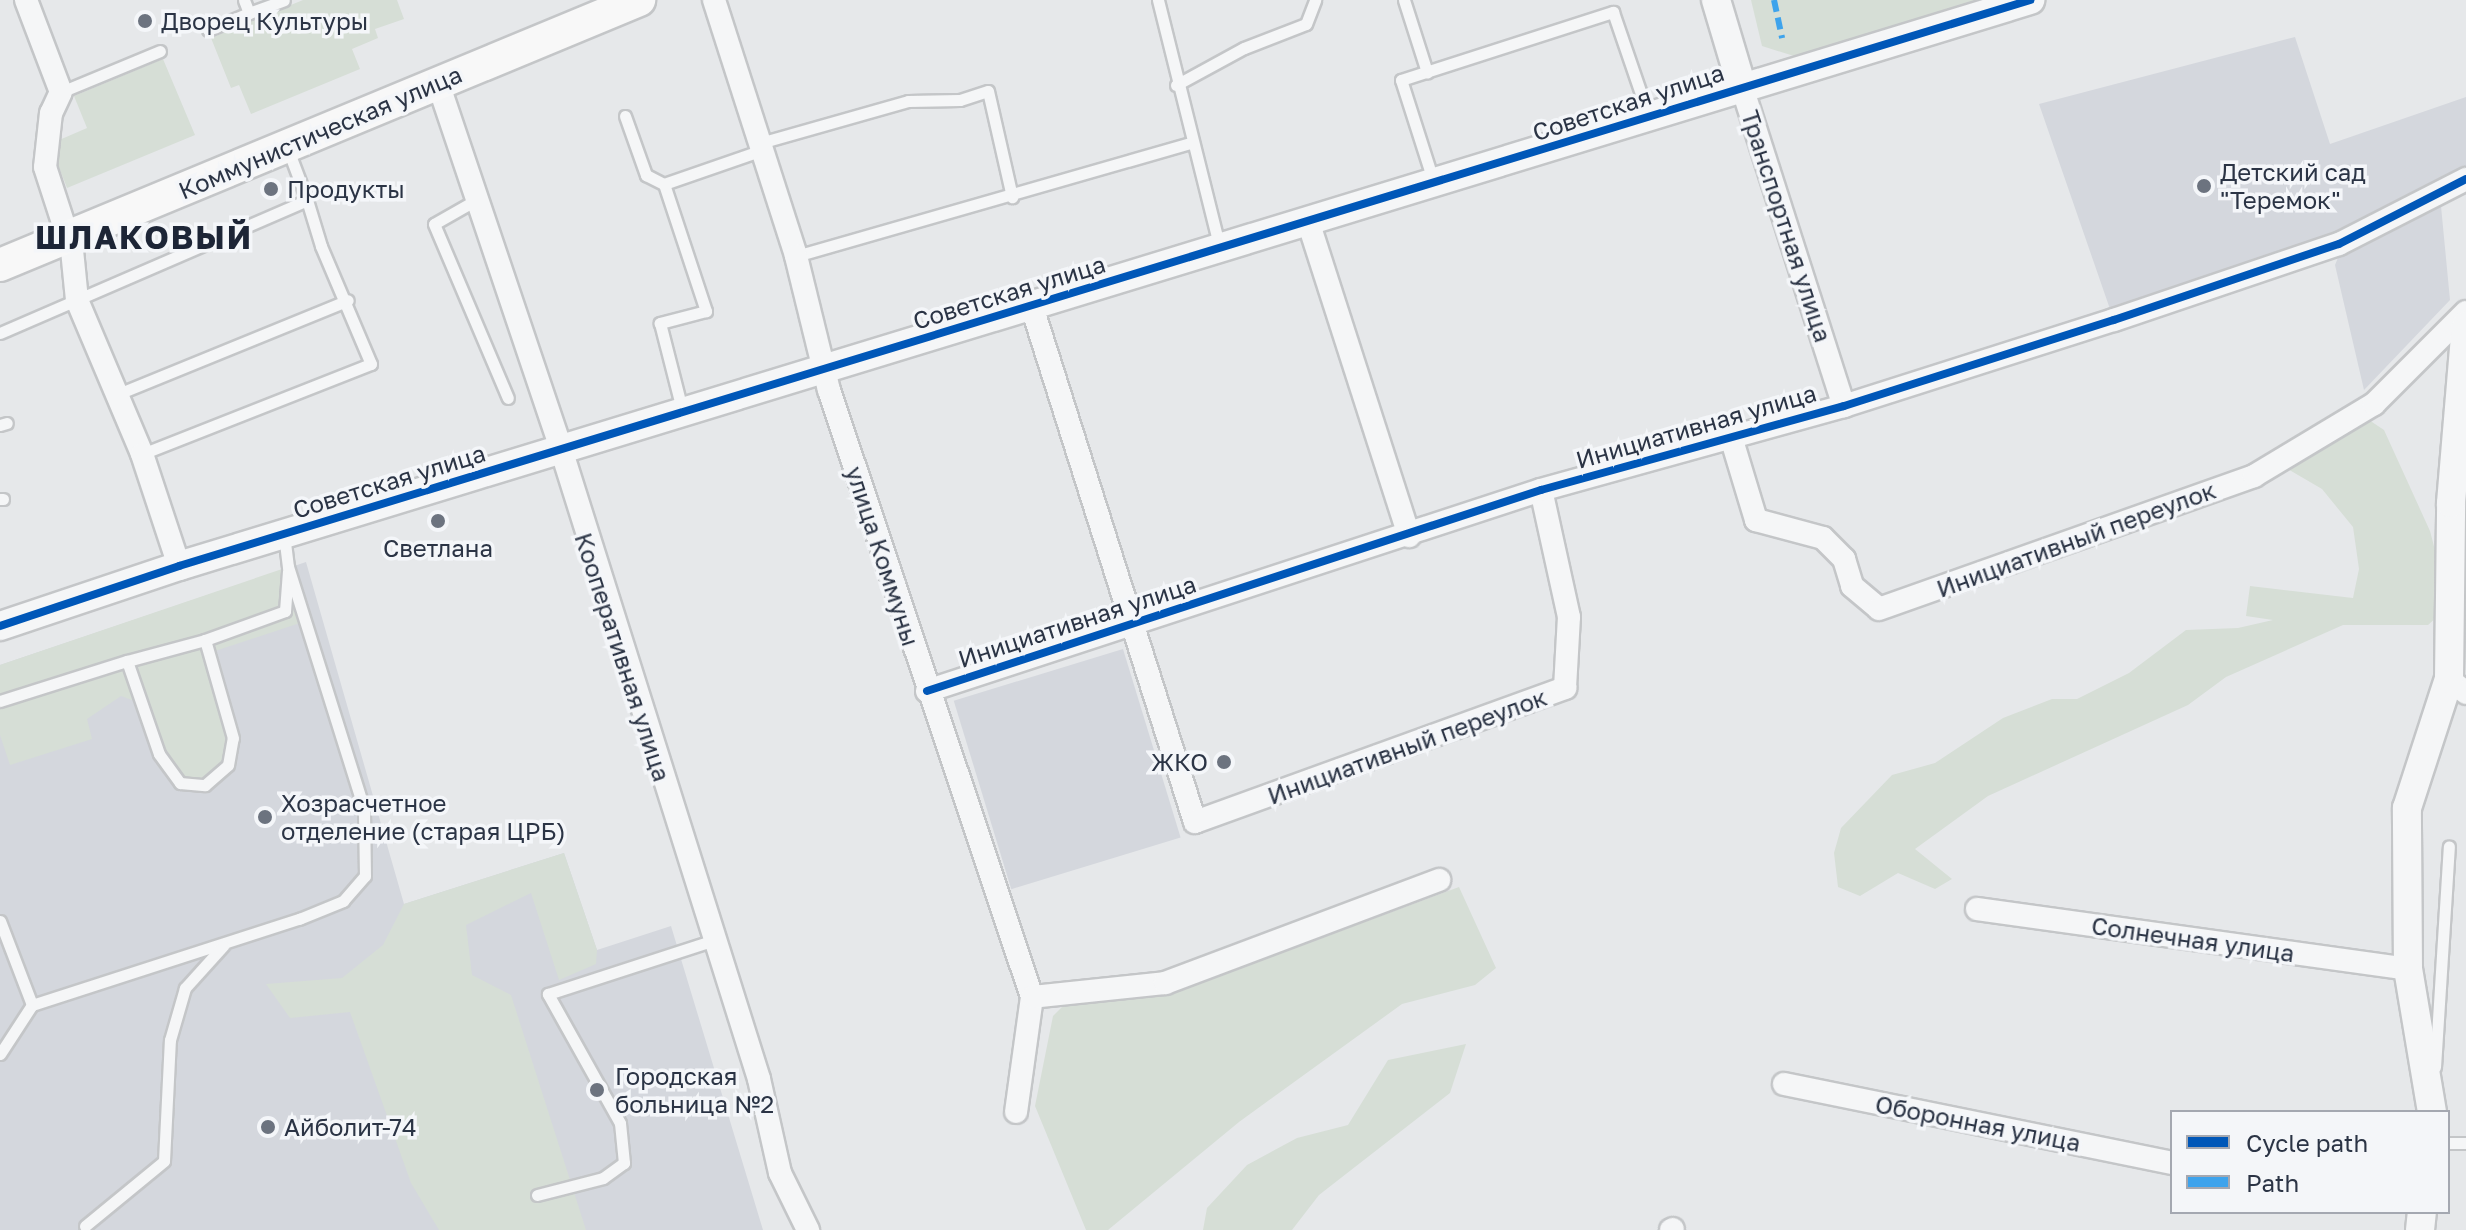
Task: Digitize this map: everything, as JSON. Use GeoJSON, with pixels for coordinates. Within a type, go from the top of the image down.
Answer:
{"type":"FeatureCollection","features":[{"type":"Feature","properties":{"kind":"main road","name":"Коммунистическая улица"},"geometry":{"type":"LineString","coordinates":[[0,265],[639,0]]}},
{"type":"Feature","properties":{"kind":"street"},"geometry":{"type":"LineString","coordinates":[[26,0],[61,92],[51,113],[45,167],[67,237],[77,300],[142,454],[179,566]]}},
{"type":"Feature","properties":{"kind":"street","name":"улица Коммуны"},"geometry":{"type":"LineString","coordinates":[[714,0],[796,256],[823,369],[927,691],[1032,997],[1016,1112]]}},
{"type":"Feature","properties":{"kind":"street","name":"Транспортная улица"},"geometry":{"type":"LineString","coordinates":[[1716,0],[1844,406]]}},
{"type":"Feature","properties":{"kind":"street","name":"Советская улица"},"geometry":{"type":"LineString","coordinates":[[0,626],[179,566],[2030,0]]}},
{"type":"Feature","properties":{"kind":"street","name":"Кооперативная улица"},"geometry":{"type":"LineString","coordinates":[[438,83],[561,449],[759,1079],[780,1173],[808,1230]]}},
{"type":"Feature","properties":{"kind":"street","name":"Инициативная улица"},"geometry":{"type":"LineString","coordinates":[[927,691],[1129,623],[1409,536],[1541,490],[1844,406],[2339,244],[2466,179]]}},
{"type":"Feature","properties":{"kind":"street"},"geometry":{"type":"LineString","coordinates":[[1308,221],[1409,536]]}},
{"type":"Feature","properties":{"kind":"street"},"geometry":{"type":"LineString","coordinates":[[1032,307],[1129,623]]}},
{"type":"Feature","properties":{"kind":"street","name":"Инициативный переулок"},"geometry":{"type":"LineString","coordinates":[[1731,437],[1756,520],[1823,538],[1844,559],[1852,586],[1879,609],[2254,476],[2374,404],[2466,312]]}},
{"type":"Feature","properties":{"kind":"street"},"geometry":{"type":"LineString","coordinates":[[2432,1110],[2408,969],[2407,808],[2458,686],[2451,503],[2465,343]]}},
{"type":"Feature","properties":{"kind":"street","name":"Инициативный переулок"},"geometry":{"type":"LineString","coordinates":[[1129,623],[1195,822],[1565,688],[1569,617],[1541,490]]}},
{"type":"Feature","properties":{"kind":"street"},"geometry":{"type":"LineString","coordinates":[[1032,997],[1165,983],[1439,880]]}},
{"type":"Feature","properties":{"kind":"street","name":"Солнечная улица"},"geometry":{"type":"LineString","coordinates":[[1977,909],[2408,969]]}},
{"type":"Feature","properties":{"kind":"street","name":"Оборонная улица"},"geometry":{"type":"LineString","coordinates":[[1784,1084],[2170,1163]]}},
{"type":"Feature","properties":{"kind":"lane"},"geometry":{"type":"LineString","coordinates":[[244,0],[249,13]]}},
{"type":"Feature","properties":{"kind":"lane"},"geometry":{"type":"LineString","coordinates":[[208,30],[284,0]]}},
{"type":"Feature","properties":{"kind":"lane"},"geometry":{"type":"LineString","coordinates":[[1158,0],[1176,85],[1220,249]]}},
{"type":"Feature","properties":{"kind":"lane"},"geometry":{"type":"LineString","coordinates":[[1176,85],[1244,48],[1306,24],[1315,0]]}},
{"type":"Feature","properties":{"kind":"lane"},"geometry":{"type":"LineString","coordinates":[[1404,0],[1427,72]]}},
{"type":"Feature","properties":{"kind":"lane"},"geometry":{"type":"LineString","coordinates":[[1434,183],[1401,80],[1613,12],[1649,118]]}},
{"type":"Feature","properties":{"kind":"lane"},"geometry":{"type":"LineString","coordinates":[[61,92],[160,51]]}},
{"type":"Feature","properties":{"kind":"lane"},"geometry":{"type":"LineString","coordinates":[[664,184],[761,146],[908,101],[960,100],[988,91],[1012,197]]}},
{"type":"Feature","properties":{"kind":"lane"},"geometry":{"type":"LineString","coordinates":[[625,116],[646,175],[664,184],[706,311],[660,323],[683,413]]}},
{"type":"Feature","properties":{"kind":"lane"},"geometry":{"type":"LineString","coordinates":[[796,256],[1012,197],[1191,143]]}},
{"type":"Feature","properties":{"kind":"lane"},"geometry":{"type":"LineString","coordinates":[[142,454],[371,364],[348,300],[321,246],[286,146]]}},
{"type":"Feature","properties":{"kind":"lane"},"geometry":{"type":"LineString","coordinates":[[0,333],[307,200]]}},
{"type":"Feature","properties":{"kind":"lane"},"geometry":{"type":"LineString","coordinates":[[476,200],[434,224],[508,398]]}},
{"type":"Feature","properties":{"kind":"lane"},"geometry":{"type":"LineString","coordinates":[[118,394],[348,300]]}},
{"type":"Feature","properties":{"kind":"lane"},"geometry":{"type":"LineString","coordinates":[[0,1054],[32,1005],[223,945],[343,901],[365,876],[364,809],[288,567],[284,535]]}},
{"type":"Feature","properties":{"kind":"lane"},"geometry":{"type":"LineString","coordinates":[[0,701],[205,640],[285,611],[288,567]]}},
{"type":"Feature","properties":{"kind":"lane"},"geometry":{"type":"LineString","coordinates":[[127,661],[159,754],[180,783],[205,785],[228,765],[233,738],[205,640]]}},
{"type":"Feature","properties":{"kind":"lane"},"geometry":{"type":"LineString","coordinates":[[2432,1110],[2449,846]]}},
{"type":"Feature","properties":{"kind":"lane"},"geometry":{"type":"LineString","coordinates":[[0,921],[32,1005]]}},
{"type":"Feature","properties":{"kind":"lane"},"geometry":{"type":"LineString","coordinates":[[537,1195],[603,1178],[624,1163],[620,1123],[548,994],[714,940]]}},
{"type":"Feature","properties":{"kind":"lane"},"geometry":{"type":"LineString","coordinates":[[85,1226],[164,1161],[170,1040],[177,1014],[185,988],[223,945]]}},
{"type":"Feature","properties":{"kind":"shaded area"},"geometry":{"type":"Polygon","coordinates":[[[303,0],[397,0],[404,19],[375,29],[378,38],[352,49],[360,69],[251,114],[239,85],[231,88],[211,38],[303,0]]]}},
{"type":"Feature","properties":{"kind":"shaded area"},"geometry":{"type":"Polygon","coordinates":[[[1751,0],[1990,0],[1794,56],[1762,46],[1751,0]]]}},
{"type":"Feature","properties":{"kind":"shaded area","name":"Детский сад \"Теремок\""},"geometry":{"type":"Polygon","coordinates":[[[2295,37],[2330,144],[2466,97],[2466,189],[2441,206],[2450,300],[2364,390],[2335,265],[2350,229],[2111,312],[2039,104],[2295,37]]]}},
{"type":"Feature","properties":{"kind":"shaded area"},"geometry":{"type":"Polygon","coordinates":[[[163,59],[195,135],[67,188],[50,144],[87,128],[74,96],[163,59]]]}},
{"type":"Feature","properties":{"kind":"shaded area"},"geometry":{"type":"Polygon","coordinates":[[[2366,418],[2384,430],[2430,531],[2442,577],[2438,616],[2428,625],[2343,625],[2226,677],[2188,705],[1988,796],[1915,849],[1952,879],[1935,889],[1898,873],[1860,896],[1838,887],[1834,853],[1841,828],[1892,775],[1935,763],[2003,718],[2052,699],[2077,699],[2129,673],[2186,630],[2238,628],[2273,620],[2246,616],[2250,586],[2353,598],[2359,569],[2353,527],[2322,489],[2286,468],[2366,418]]]}},
{"type":"Feature","properties":{"kind":"shaded area"},"geometry":{"type":"Polygon","coordinates":[[[306,562],[404,904],[564,853],[597,950],[671,926],[763,1230],[0,1230],[0,665],[306,562]]]}},
{"type":"Feature","properties":{"kind":"shaded area"},"geometry":{"type":"Polygon","coordinates":[[[288,567],[306,621],[209,653],[233,738],[228,765],[205,785],[180,783],[159,754],[140,703],[121,696],[87,719],[92,739],[10,765],[0,735],[0,665],[288,567]]]}},
{"type":"Feature","properties":{"kind":"shaded area"},"geometry":{"type":"Polygon","coordinates":[[[1123,649],[1181,837],[1011,889],[954,701],[1123,649]]]}},
{"type":"Feature","properties":{"kind":"shaded area"},"geometry":{"type":"Polygon","coordinates":[[[564,853],[597,950],[596,964],[559,980],[531,893],[466,925],[472,975],[511,995],[586,1230],[439,1230],[411,1183],[350,1012],[290,1018],[266,984],[342,978],[383,945],[404,904],[564,853]]]}},
{"type":"Feature","properties":{"kind":"shaded area"},"geometry":{"type":"Polygon","coordinates":[[[1459,887],[1496,968],[1475,985],[1402,1004],[1239,1122],[1108,1230],[1086,1230],[1035,1106],[1053,1016],[1065,1004],[1197,984],[1459,887]]]}},
{"type":"Feature","properties":{"kind":"shaded area"},"geometry":{"type":"Polygon","coordinates":[[[1466,1044],[1450,1093],[1319,1195],[1292,1230],[1203,1230],[1207,1208],[1247,1165],[1297,1138],[1348,1125],[1388,1060],[1466,1044]]]}},
{"type":"Feature","properties":{"kind":"marked path"},"geometry":{"type":"LineString","coordinates":[[1774,0],[1782,38]]}},
{"type":"Feature","properties":{"kind":"cycle path"},"geometry":{"type":"LineString","coordinates":[[0,626],[179,566],[2030,0]]}},
{"type":"Feature","properties":{"kind":"cycle path"},"geometry":{"type":"LineString","coordinates":[[927,691],[1541,490],[1844,406],[2114,320],[2339,244],[2466,179]]}},
{"type":"Feature","properties":{"kind":"place","name":"Дворец Культуры"},"geometry":{"type":"Point","coordinates":[145,21]}},
{"type":"Feature","properties":{"kind":"place","name":"Детский сад \"Теремок\""},"geometry":{"type":"Point","coordinates":[2204,186]}},
{"type":"Feature","properties":{"kind":"place","name":"Продукты"},"geometry":{"type":"Point","coordinates":[271,189]}},
{"type":"Feature","properties":{"kind":"place","name":"Светлана"},"geometry":{"type":"Point","coordinates":[438,521]}},
{"type":"Feature","properties":{"kind":"place","name":"ЖКО"},"geometry":{"type":"Point","coordinates":[1224,762]}},
{"type":"Feature","properties":{"kind":"place","name":"Хозрасчетное отделение (старая ЦРБ)"},"geometry":{"type":"Point","coordinates":[265,817]}},
{"type":"Feature","properties":{"kind":"place","name":"Городская больница №2"},"geometry":{"type":"Point","coordinates":[597,1090]}},
{"type":"Feature","properties":{"kind":"place","name":"Айболит-74"},"geometry":{"type":"Point","coordinates":[268,1127]}},
{"type":"Feature","properties":{"kind":"district","name":"ШЛАКОВЫЙ"},"geometry":{"type":"Point","coordinates":[144,237]}}]}
